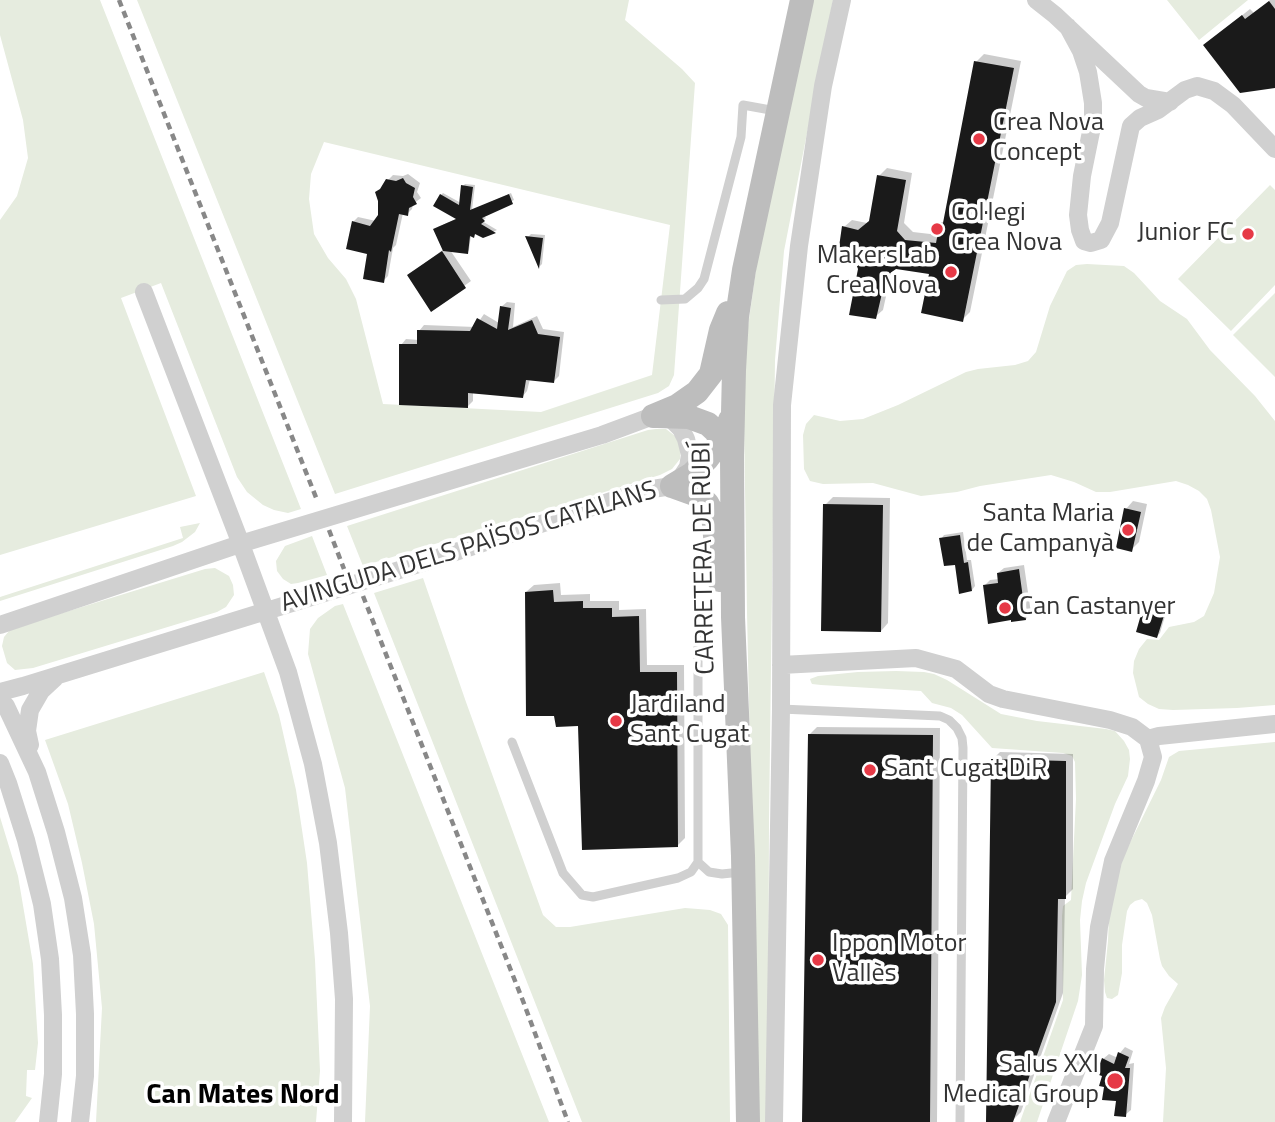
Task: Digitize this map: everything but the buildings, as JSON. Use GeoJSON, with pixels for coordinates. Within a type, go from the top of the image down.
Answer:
{"type":"FeatureCollection","features":[{"type":"Feature","properties":{"kind":"main road","name":"CARRETERA DE RUBÍ"},"geometry":{"type":"LineString","coordinates":[[748,1122],[744,872],[728,447],[733,412],[734,359],[740,295],[798,9]]}},
{"type":"Feature","properties":{"kind":"main road"},"geometry":{"type":"LineString","coordinates":[[653,416],[697,393],[711,374],[722,330],[729,311],[740,295]]}},
{"type":"Feature","properties":{"kind":"main road"},"geometry":{"type":"LineString","coordinates":[[653,416],[690,417],[708,424],[728,447],[707,459],[692,474],[672,486]]}},
{"type":"Feature","properties":{"kind":"main road"},"geometry":{"type":"LineString","coordinates":[[672,486],[697,495],[707,503],[713,514],[719,580],[734,635]]}},
{"type":"Feature","properties":{"kind":"street"},"geometry":{"type":"LineString","coordinates":[[774,1122],[783,391],[799,246],[823,86],[842,0]]}},
{"type":"Feature","properties":{"kind":"street"},"geometry":{"type":"LineString","coordinates":[[1036,0],[1139,94],[1146,98],[1170,102]]}},
{"type":"Feature","properties":{"kind":"street"},"geometry":{"type":"LineString","coordinates":[[1068,27],[1081,51],[1088,72],[1093,103],[1093,122],[1082,176],[1078,215],[1084,240],[1091,243],[1101,240],[1110,223],[1131,126],[1132,107],[1128,85]]}},
{"type":"Feature","properties":{"kind":"street"},"geometry":{"type":"LineString","coordinates":[[1131,126],[1185,90],[1198,86],[1214,91],[1233,105],[1275,149]]}},
{"type":"Feature","properties":{"kind":"street"},"geometry":{"type":"LineString","coordinates":[[144,292],[266,611],[288,673],[309,751],[328,843],[339,933],[344,999],[343,1122]]}},
{"type":"Feature","properties":{"kind":"street"},"geometry":{"type":"LineString","coordinates":[[0,625],[240,544],[602,435],[653,416]]}},
{"type":"Feature","properties":{"kind":"street","name":"AVINGUDA DELS PAÏSOS CATALANS"},"geometry":{"type":"LineString","coordinates":[[0,692],[422,563],[646,490],[672,486],[688,467],[690,455],[686,439],[673,420],[653,416]]}},
{"type":"Feature","properties":{"kind":"street"},"geometry":{"type":"LineString","coordinates":[[781,665],[916,658],[956,669],[989,694],[1003,699],[1110,720],[1132,727],[1148,739],[1153,757],[1113,861],[1099,927],[1094,1026],[1056,1122]]}},
{"type":"Feature","properties":{"kind":"street"},"geometry":{"type":"LineString","coordinates":[[57,676],[35,699],[27,720],[37,772],[73,898],[82,955],[85,1076],[80,1122]]}},
{"type":"Feature","properties":{"kind":"street"},"geometry":{"type":"LineString","coordinates":[[0,701],[6,706],[37,772]]}},
{"type":"Feature","properties":{"kind":"street"},"geometry":{"type":"LineString","coordinates":[[1148,739],[1275,723]]}},
{"type":"Feature","properties":{"kind":"street"},"geometry":{"type":"LineString","coordinates":[[0,763],[26,840],[42,904],[50,959],[53,1074],[47,1121]]}},
{"type":"Feature","properties":{"kind":"lane"},"geometry":{"type":"LineString","coordinates":[[661,300],[685,299],[704,279],[741,137],[743,105],[778,111]]}},
{"type":"Feature","properties":{"kind":"lane"},"geometry":{"type":"LineString","coordinates":[[512,742],[563,873],[582,895],[593,897],[678,878],[691,872],[698,862],[698,631]]}},
{"type":"Feature","properties":{"kind":"lane"},"geometry":{"type":"LineString","coordinates":[[781,709],[940,716],[957,728],[962,738],[960,1122]]}},
{"type":"Feature","properties":{"kind":"lane"},"geometry":{"type":"LineString","coordinates":[[698,862],[709,872],[744,872]]}},
{"type":"Feature","properties":{"kind":"shaded area"},"geometry":{"type":"Polygon","coordinates":[[[0,0],[100,0],[301,509],[288,513],[263,505],[247,492],[237,477],[161,283],[121,298],[196,496],[0,555],[0,220],[17,196],[28,158],[23,120],[0,35],[0,0]]]}},
{"type":"Feature","properties":{"kind":"shaded area"},"geometry":{"type":"Polygon","coordinates":[[[137,0],[629,0],[625,20],[695,83],[674,375],[669,386],[658,393],[335,494],[137,0]],[[324,142],[311,174],[309,199],[314,234],[328,258],[346,279],[356,299],[383,404],[541,412],[652,375],[670,225],[324,142]]]}},
{"type":"Feature","properties":{"kind":"shaded area"},"geometry":{"type":"Polygon","coordinates":[[[810,0],[833,0],[784,251],[775,360],[768,1122],[758,1122],[743,362],[761,234],[810,0]]]}},
{"type":"Feature","properties":{"kind":"shaded area"},"geometry":{"type":"Polygon","coordinates":[[[1167,0],[1248,0],[1199,40],[1167,0]]]}},
{"type":"Feature","properties":{"kind":"shaded area","name":"Junior FC"},"geometry":{"type":"Polygon","coordinates":[[[1270,185],[1275,190],[1275,285],[1231,331],[1178,279],[1270,185]]]}},
{"type":"Feature","properties":{"kind":"shaded area"},"geometry":{"type":"Polygon","coordinates":[[[1076,265],[1124,266],[1134,273],[1160,301],[1187,319],[1210,350],[1255,396],[1275,421],[1275,705],[1173,710],[1159,709],[1139,697],[1133,673],[1139,649],[1147,639],[1159,640],[1169,627],[1194,622],[1204,616],[1214,593],[1220,557],[1211,510],[1207,499],[1188,485],[1176,481],[1096,492],[1051,475],[921,496],[873,483],[823,484],[810,481],[804,469],[803,435],[806,424],[814,415],[840,421],[863,419],[966,372],[1028,361],[1036,352],[1050,306],[1067,271],[1076,265]]]}},
{"type":"Feature","properties":{"kind":"shaded area","name":"Junior FC"},"geometry":{"type":"Polygon","coordinates":[[[1275,293],[1275,377],[1233,335],[1275,293]]]}},
{"type":"Feature","properties":{"kind":"shaded area"},"geometry":{"type":"Polygon","coordinates":[[[666,429],[681,445],[680,459],[672,469],[660,475],[363,566],[347,526],[648,430],[666,429]]]}},
{"type":"Feature","properties":{"kind":"shaded area"},"geometry":{"type":"Polygon","coordinates":[[[200,523],[195,532],[173,546],[0,601],[0,597],[183,538],[180,527],[200,523]]]}},
{"type":"Feature","properties":{"kind":"shaded area"},"geometry":{"type":"Polygon","coordinates":[[[312,536],[327,575],[291,584],[277,571],[276,561],[285,546],[312,536]]]}},
{"type":"Feature","properties":{"kind":"shaded area"},"geometry":{"type":"Polygon","coordinates":[[[215,568],[229,576],[234,595],[226,607],[217,612],[33,668],[15,670],[7,663],[2,646],[4,637],[17,627],[215,568]]]}},
{"type":"Feature","properties":{"kind":"shaded area"},"geometry":{"type":"Polygon","coordinates":[[[423,578],[543,915],[556,927],[570,927],[685,908],[710,910],[721,914],[728,925],[730,1122],[582,1122],[374,593],[423,578]]]}},
{"type":"Feature","properties":{"kind":"shaded area"},"geometry":{"type":"Polygon","coordinates":[[[343,604],[549,1122],[365,1122],[370,1006],[345,788],[308,654],[310,629],[318,618],[335,606],[343,604]]]}},
{"type":"Feature","properties":{"kind":"shaded area"},"geometry":{"type":"Polygon","coordinates":[[[264,672],[279,715],[296,790],[307,863],[320,1071],[316,1122],[96,1122],[102,1008],[94,924],[68,804],[45,740],[264,672]]]}},
{"type":"Feature","properties":{"kind":"shaded area"},"geometry":{"type":"Polygon","coordinates":[[[858,672],[934,674],[1001,714],[1115,731],[1129,750],[1128,776],[1115,804],[1082,901],[1082,975],[1078,1001],[1037,1122],[1020,1122],[1063,1000],[1062,916],[1063,906],[1071,900],[1075,762],[1072,756],[1063,753],[992,748],[962,715],[951,708],[932,703],[921,691],[821,685],[812,684],[810,679],[858,672]]]}},
{"type":"Feature","properties":{"kind":"shaded area"},"geometry":{"type":"Polygon","coordinates":[[[1275,742],[1275,1122],[1163,1122],[1166,1068],[1161,1018],[1178,984],[1162,966],[1152,915],[1147,903],[1142,899],[1130,905],[1127,911],[1118,995],[1112,999],[1107,998],[1105,992],[1109,915],[1122,859],[1161,780],[1169,757],[1179,751],[1275,742]]]}},
{"type":"Feature","properties":{"kind":"shaded area"},"geometry":{"type":"Polygon","coordinates":[[[0,817],[18,876],[33,964],[38,1043],[35,1070],[27,1070],[26,1096],[32,1098],[15,1122],[0,1122],[0,817]]]}},
{"type":"Feature","properties":{"kind":"railway"},"geometry":{"type":"LineString","coordinates":[[119,0],[317,500]]}},
{"type":"Feature","properties":{"kind":"railway"},"geometry":{"type":"LineString","coordinates":[[329,530],[344,569]]}},
{"type":"Feature","properties":{"kind":"railway"},"geometry":{"type":"LineString","coordinates":[[363,596],[568,1122]]}},
{"type":"Feature","properties":{"kind":"place","name":"Crea Nova Concept"},"geometry":{"type":"Point","coordinates":[979,139]}},
{"type":"Feature","properties":{"kind":"place","name":"Col·legi Crea Nova"},"geometry":{"type":"Point","coordinates":[937,229]}},
{"type":"Feature","properties":{"kind":"place","name":"Junior FC"},"geometry":{"type":"Point","coordinates":[1248,234]}},
{"type":"Feature","properties":{"kind":"place","name":"MakersLab Crea Nova"},"geometry":{"type":"Point","coordinates":[951,272]}},
{"type":"Feature","properties":{"kind":"place","name":"Santa Maria de Campanyà"},"geometry":{"type":"Point","coordinates":[1128,530]}},
{"type":"Feature","properties":{"kind":"place","name":"Can Castanyer"},"geometry":{"type":"Point","coordinates":[1005,608]}},
{"type":"Feature","properties":{"kind":"place","name":"Jardiland Sant Cugat"},"geometry":{"type":"Point","coordinates":[616,721]}},
{"type":"Feature","properties":{"kind":"place","name":"Sant Cugat DiR"},"geometry":{"type":"Point","coordinates":[870,770]}},
{"type":"Feature","properties":{"kind":"place","name":"Ippon Motor Vallès"},"geometry":{"type":"Point","coordinates":[818,960]}},
{"type":"Feature","properties":{"kind":"place","name":"Salus XXI Medical Group"},"geometry":{"type":"Point","coordinates":[1115,1081]}},
{"type":"Feature","properties":{"kind":"district","name":"Can Mates Nord"},"geometry":{"type":"Point","coordinates":[243,1096]}}]}
